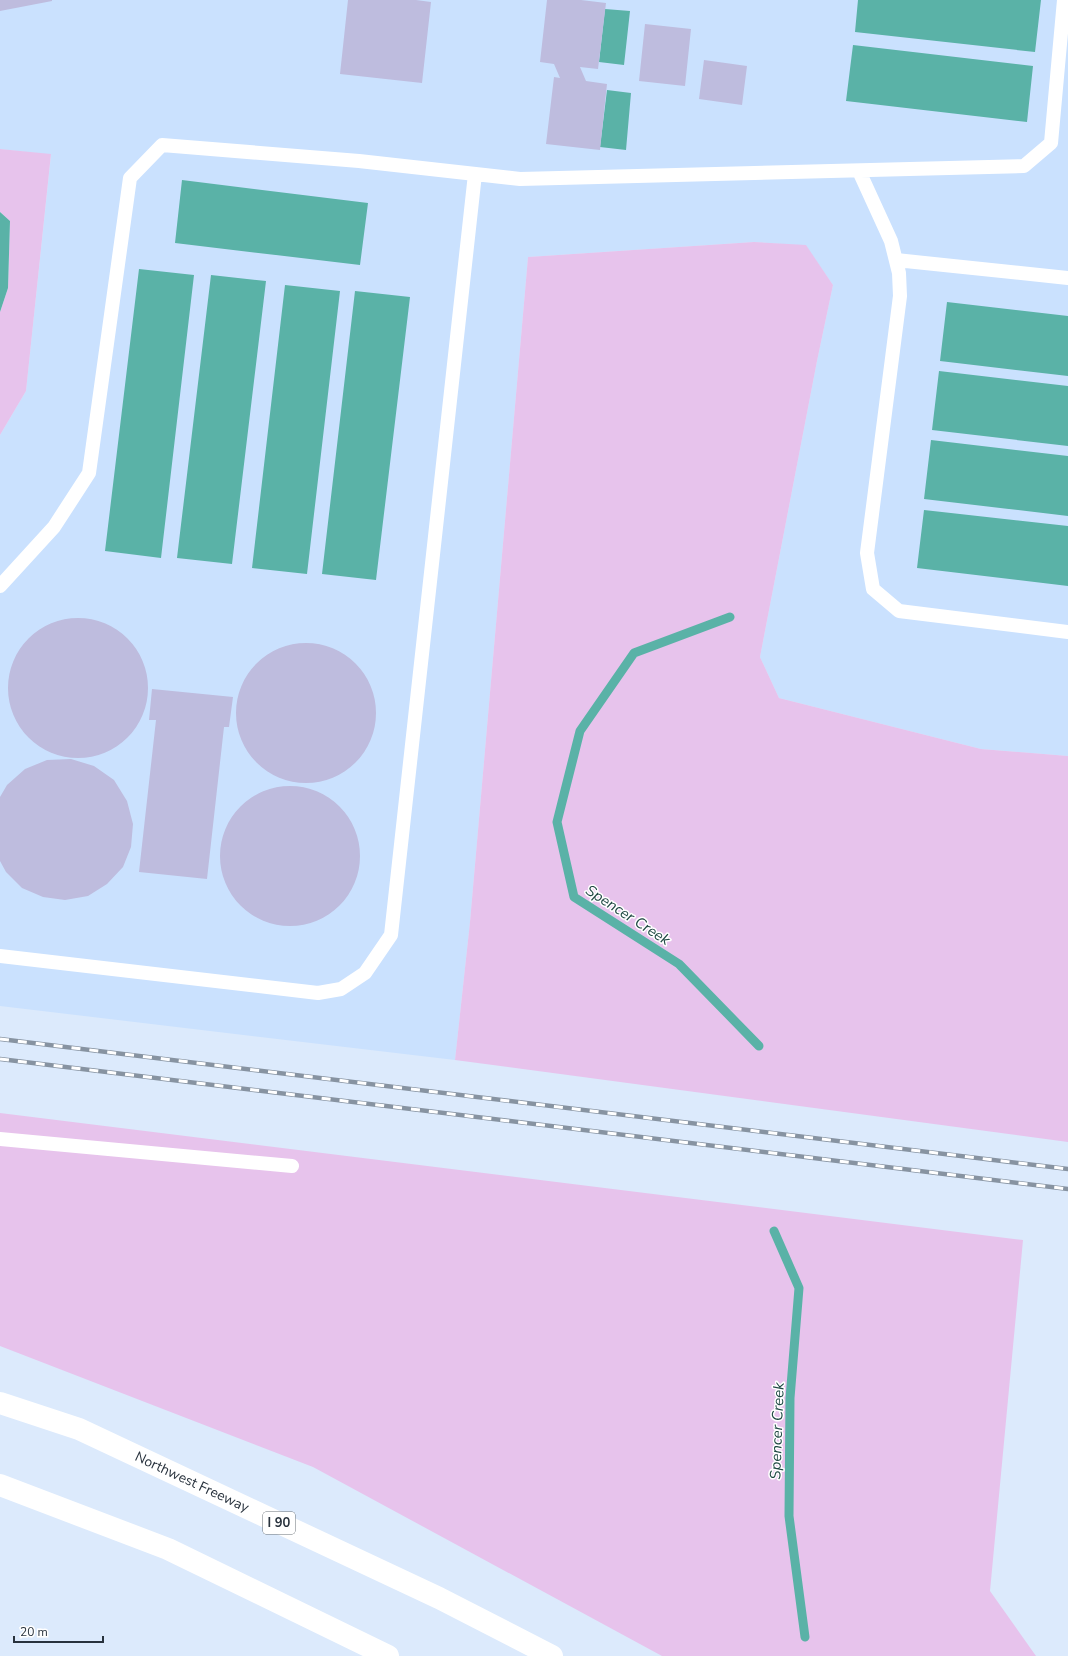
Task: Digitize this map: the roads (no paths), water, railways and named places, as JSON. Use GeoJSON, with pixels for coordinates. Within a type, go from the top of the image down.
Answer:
{"type":"FeatureCollection","features":[{"type":"Feature","properties":{"kind":"highway","name":"Northwest Freeway"},"geometry":{"type":"LineString","coordinates":[[0,1403],[79,1429],[439,1598],[552,1656]]}},
{"type":"Feature","properties":{"kind":"highway"},"geometry":{"type":"LineString","coordinates":[[0,1485],[168,1549],[388,1656]]}},
{"type":"Feature","properties":{"kind":"lane"},"geometry":{"type":"LineString","coordinates":[[0,586],[54,527],[89,473],[130,178],[162,146],[359,161],[520,179],[1024,166],[1051,143],[1064,0]]}},
{"type":"Feature","properties":{"kind":"lane"},"geometry":{"type":"LineString","coordinates":[[859,171],[891,240],[899,273],[900,296],[867,553],[873,588],[899,611],[1068,632]]}},
{"type":"Feature","properties":{"kind":"lane"},"geometry":{"type":"LineString","coordinates":[[0,956],[318,993],[341,989],[365,973],[391,935],[475,174]]}},
{"type":"Feature","properties":{"kind":"lane"},"geometry":{"type":"LineString","coordinates":[[896,260],[1068,278]]}},
{"type":"Feature","properties":{"kind":"lane"},"geometry":{"type":"LineString","coordinates":[[0,1139],[292,1166]]}},
{"type":"Feature","properties":{"kind":"waterway","name":"Spencer Creek"},"geometry":{"type":"LineString","coordinates":[[730,617],[634,653],[580,731],[557,822],[574,897],[679,964],[759,1046]]}},
{"type":"Feature","properties":{"kind":"waterway","name":"Spencer Creek"},"geometry":{"type":"LineString","coordinates":[[774,1231],[799,1288],[790,1398],[789,1516],[805,1637]]}},
{"type":"Feature","properties":{"kind":"railway"},"geometry":{"type":"LineString","coordinates":[[0,1039],[1068,1169]]}},
{"type":"Feature","properties":{"kind":"railway"},"geometry":{"type":"LineString","coordinates":[[0,1059],[1068,1189]]}}]}
